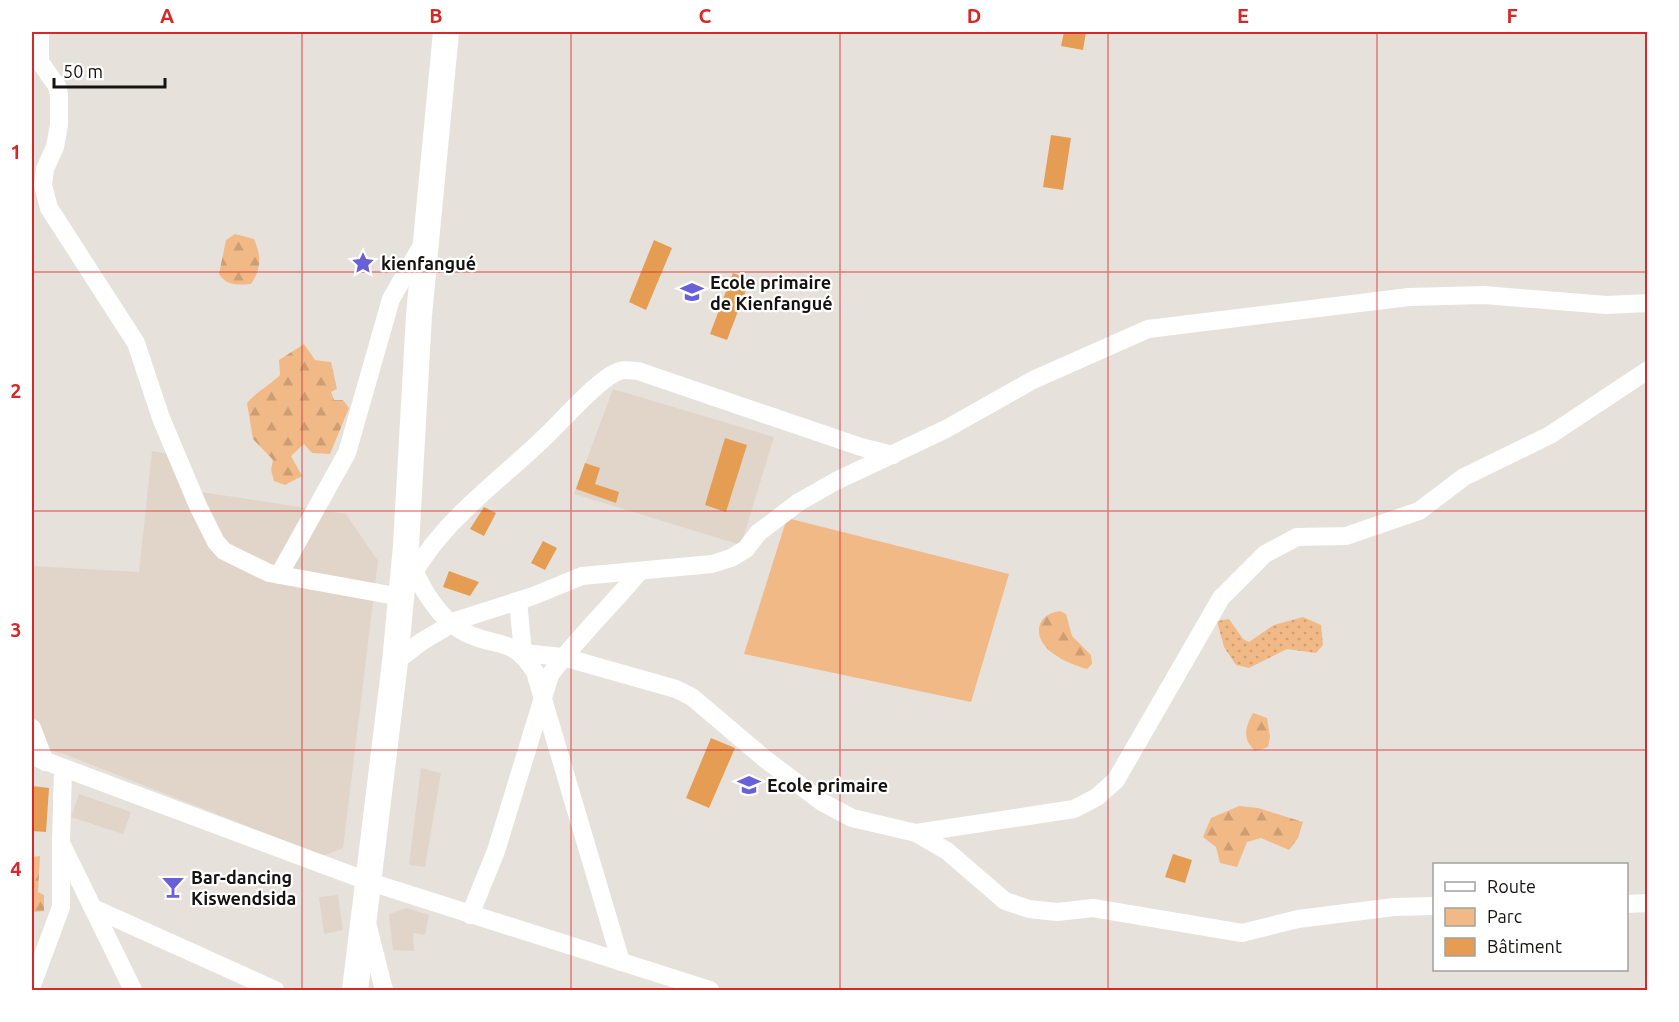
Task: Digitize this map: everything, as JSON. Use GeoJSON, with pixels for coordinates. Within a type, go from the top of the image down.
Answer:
{"type":"FeatureCollection","features":[{"type":"Feature","properties":{"kind":"main road"},"geometry":{"type":"LineString","coordinates":[[355,990],[401,597],[410,558],[426,238],[446,32]]}},
{"type":"Feature","properties":{"kind":"street"},"geometry":{"type":"LineString","coordinates":[[40,32],[40,62],[57,86],[59,95],[59,125],[55,147],[38,168],[49,208],[136,343],[161,418],[198,506],[216,542],[224,551],[250,566],[279,575],[401,597]]}},
{"type":"Feature","properties":{"kind":"street"},"geometry":{"type":"LineString","coordinates":[[279,575],[300,542],[347,453],[392,299],[426,238]]}},
{"type":"Feature","properties":{"kind":"street"},"geometry":{"type":"LineString","coordinates":[[395,662],[452,624],[582,576],[712,564],[731,558],[746,549],[758,533],[799,502],[836,481],[894,455],[1033,380],[1148,329],[1409,297],[1484,295],[1606,305],[1647,303]]}},
{"type":"Feature","properties":{"kind":"street"},"geometry":{"type":"LineString","coordinates":[[894,455],[840,441],[638,371],[619,370],[600,383],[546,437],[465,506],[410,558],[428,596],[452,624],[465,633],[523,653],[563,657],[676,689],[692,697],[765,759],[822,802],[852,818],[916,833],[947,851],[1005,901],[1029,909],[1057,912],[1093,908],[1242,933],[1298,919],[1394,907],[1433,906]]}},
{"type":"Feature","properties":{"kind":"street"},"geometry":{"type":"LineString","coordinates":[[916,833],[1074,809],[1097,797],[1116,780],[1221,598],[1265,554],[1298,537],[1346,536],[1419,511],[1464,477],[1550,435],[1647,370]]}},
{"type":"Feature","properties":{"kind":"street"},"geometry":{"type":"LineString","coordinates":[[470,915],[496,851],[516,778],[550,675],[563,657],[640,571]]}},
{"type":"Feature","properties":{"kind":"street"},"geometry":{"type":"LineString","coordinates":[[518,601],[523,653],[535,672],[544,698],[621,962]]}},
{"type":"Feature","properties":{"kind":"street"},"geometry":{"type":"LineString","coordinates":[[32,728],[38,759],[63,769],[367,881],[710,990]]}},
{"type":"Feature","properties":{"kind":"street"},"geometry":{"type":"LineString","coordinates":[[32,986],[61,907],[63,769]]}},
{"type":"Feature","properties":{"kind":"street"},"geometry":{"type":"LineString","coordinates":[[61,843],[133,990]]}},
{"type":"Feature","properties":{"kind":"street"},"geometry":{"type":"LineString","coordinates":[[1628,904],[1647,903]]}},
{"type":"Feature","properties":{"kind":"street"},"geometry":{"type":"LineString","coordinates":[[93,908],[275,990]]}},
{"type":"Feature","properties":{"kind":"street"},"geometry":{"type":"LineString","coordinates":[[363,910],[384,990]]}},
{"type":"Feature","properties":{"kind":"shaded area"},"geometry":{"type":"Polygon","coordinates":[[[613,389],[774,437],[741,545],[574,494],[613,389]]]}},
{"type":"Feature","properties":{"kind":"shaded area"},"geometry":{"type":"Polygon","coordinates":[[[152,451],[175,455],[188,490],[346,514],[378,561],[343,848],[323,856],[64,754],[32,746],[32,566],[139,572],[152,451]]]}},
{"type":"Feature","properties":{"kind":"shaded area"},"geometry":{"type":"Polygon","coordinates":[[[421,768],[441,773],[425,867],[409,865],[421,768]]]}},
{"type":"Feature","properties":{"kind":"shaded area"},"geometry":{"type":"Polygon","coordinates":[[[79,794],[131,812],[123,834],[71,817],[79,794]]]}},
{"type":"Feature","properties":{"kind":"shaded area"},"geometry":{"type":"Polygon","coordinates":[[[338,895],[343,930],[324,934],[319,897],[338,895]]]}},
{"type":"Feature","properties":{"kind":"shaded area"},"geometry":{"type":"Polygon","coordinates":[[[407,908],[429,915],[425,935],[413,933],[414,951],[393,950],[389,914],[407,908]]]}},
{"type":"Feature","properties":{"kind":"green space"},"geometry":{"type":"Polygon","coordinates":[[[235,234],[254,239],[256,245],[259,267],[251,284],[229,283],[219,274],[226,240],[235,234]]]}},
{"type":"Feature","properties":{"kind":"green space"},"geometry":{"type":"Polygon","coordinates":[[[304,344],[315,360],[331,362],[337,389],[331,392],[334,400],[343,400],[349,408],[330,454],[312,453],[304,444],[291,456],[302,476],[285,485],[274,481],[271,470],[273,460],[253,439],[247,403],[280,375],[279,360],[304,344]]]}},
{"type":"Feature","properties":{"kind":"green space"},"geometry":{"type":"Polygon","coordinates":[[[787,518],[1009,574],[971,702],[744,654],[787,518]]]}},
{"type":"Feature","properties":{"kind":"green space"},"geometry":{"type":"Polygon","coordinates":[[[1060,611],[1066,614],[1072,636],[1091,655],[1092,664],[1087,669],[1053,654],[1041,640],[1040,624],[1048,615],[1060,611]]]}},
{"type":"Feature","properties":{"kind":"green space"},"geometry":{"type":"Polygon","coordinates":[[[1303,617],[1321,625],[1323,645],[1316,653],[1287,649],[1249,668],[1236,665],[1224,647],[1217,621],[1229,619],[1243,639],[1249,642],[1274,625],[1303,617]]]}},
{"type":"Feature","properties":{"kind":"green space"},"geometry":{"type":"Polygon","coordinates":[[[1253,713],[1267,718],[1270,737],[1268,747],[1255,751],[1248,742],[1246,733],[1253,713]]]}},
{"type":"Feature","properties":{"kind":"green space"},"geometry":{"type":"Polygon","coordinates":[[[1239,806],[1258,808],[1303,822],[1298,838],[1289,850],[1261,838],[1247,842],[1237,867],[1220,863],[1216,847],[1203,837],[1211,818],[1239,806]]]}},
{"type":"Feature","properties":{"kind":"green space"},"geometry":{"type":"Polygon","coordinates":[[[40,856],[38,892],[44,895],[44,911],[32,912],[32,857],[40,856]]]}},
{"type":"Feature","properties":{"kind":"building"},"geometry":{"type":"Polygon","coordinates":[[[1064,32],[1086,32],[1083,50],[1061,46],[1064,32]]]}},
{"type":"Feature","properties":{"kind":"building"},"geometry":{"type":"Polygon","coordinates":[[[1051,135],[1071,138],[1063,190],[1043,187],[1051,135]]]}},
{"type":"Feature","properties":{"kind":"building"},"geometry":{"type":"Polygon","coordinates":[[[654,240],[672,248],[646,310],[629,302],[654,240]]]}},
{"type":"Feature","properties":{"kind":"building"},"geometry":{"type":"Polygon","coordinates":[[[733,273],[750,280],[727,340],[710,334],[733,273]]]}},
{"type":"Feature","properties":{"kind":"building"},"geometry":{"type":"Polygon","coordinates":[[[725,438],[747,445],[726,512],[705,505],[725,438]]]}},
{"type":"Feature","properties":{"kind":"building"},"geometry":{"type":"Polygon","coordinates":[[[585,463],[600,468],[595,484],[619,492],[616,503],[576,489],[585,463]]]}},
{"type":"Feature","properties":{"kind":"building"},"geometry":{"type":"Polygon","coordinates":[[[484,507],[496,513],[484,536],[470,529],[484,507]]]}},
{"type":"Feature","properties":{"kind":"building"},"geometry":{"type":"Polygon","coordinates":[[[543,541],[557,548],[545,570],[531,563],[543,541]]]}},
{"type":"Feature","properties":{"kind":"building"},"geometry":{"type":"Polygon","coordinates":[[[449,571],[479,582],[470,596],[443,587],[449,571]]]}},
{"type":"Feature","properties":{"kind":"building"},"geometry":{"type":"Polygon","coordinates":[[[711,738],[735,748],[709,808],[686,798],[711,738]]]}},
{"type":"Feature","properties":{"kind":"building"},"geometry":{"type":"Polygon","coordinates":[[[32,786],[49,788],[46,832],[32,831],[32,786]]]}},
{"type":"Feature","properties":{"kind":"building"},"geometry":{"type":"Polygon","coordinates":[[[1173,854],[1192,860],[1185,883],[1165,877],[1173,854]]]}},
{"type":"Feature","properties":{"kind":"place","name":"kienfangué"},"geometry":{"type":"Point","coordinates":[363,263]}},
{"type":"Feature","properties":{"kind":"place","name":"Ecole primaire de Kienfangué"},"geometry":{"type":"Point","coordinates":[692,292]}},
{"type":"Feature","properties":{"kind":"place","name":"Ecole primaire"},"geometry":{"type":"Point","coordinates":[749,785]}},
{"type":"Feature","properties":{"kind":"place","name":"Bar-dancing Kiswendsida"},"geometry":{"type":"Point","coordinates":[173,887]}}]}
